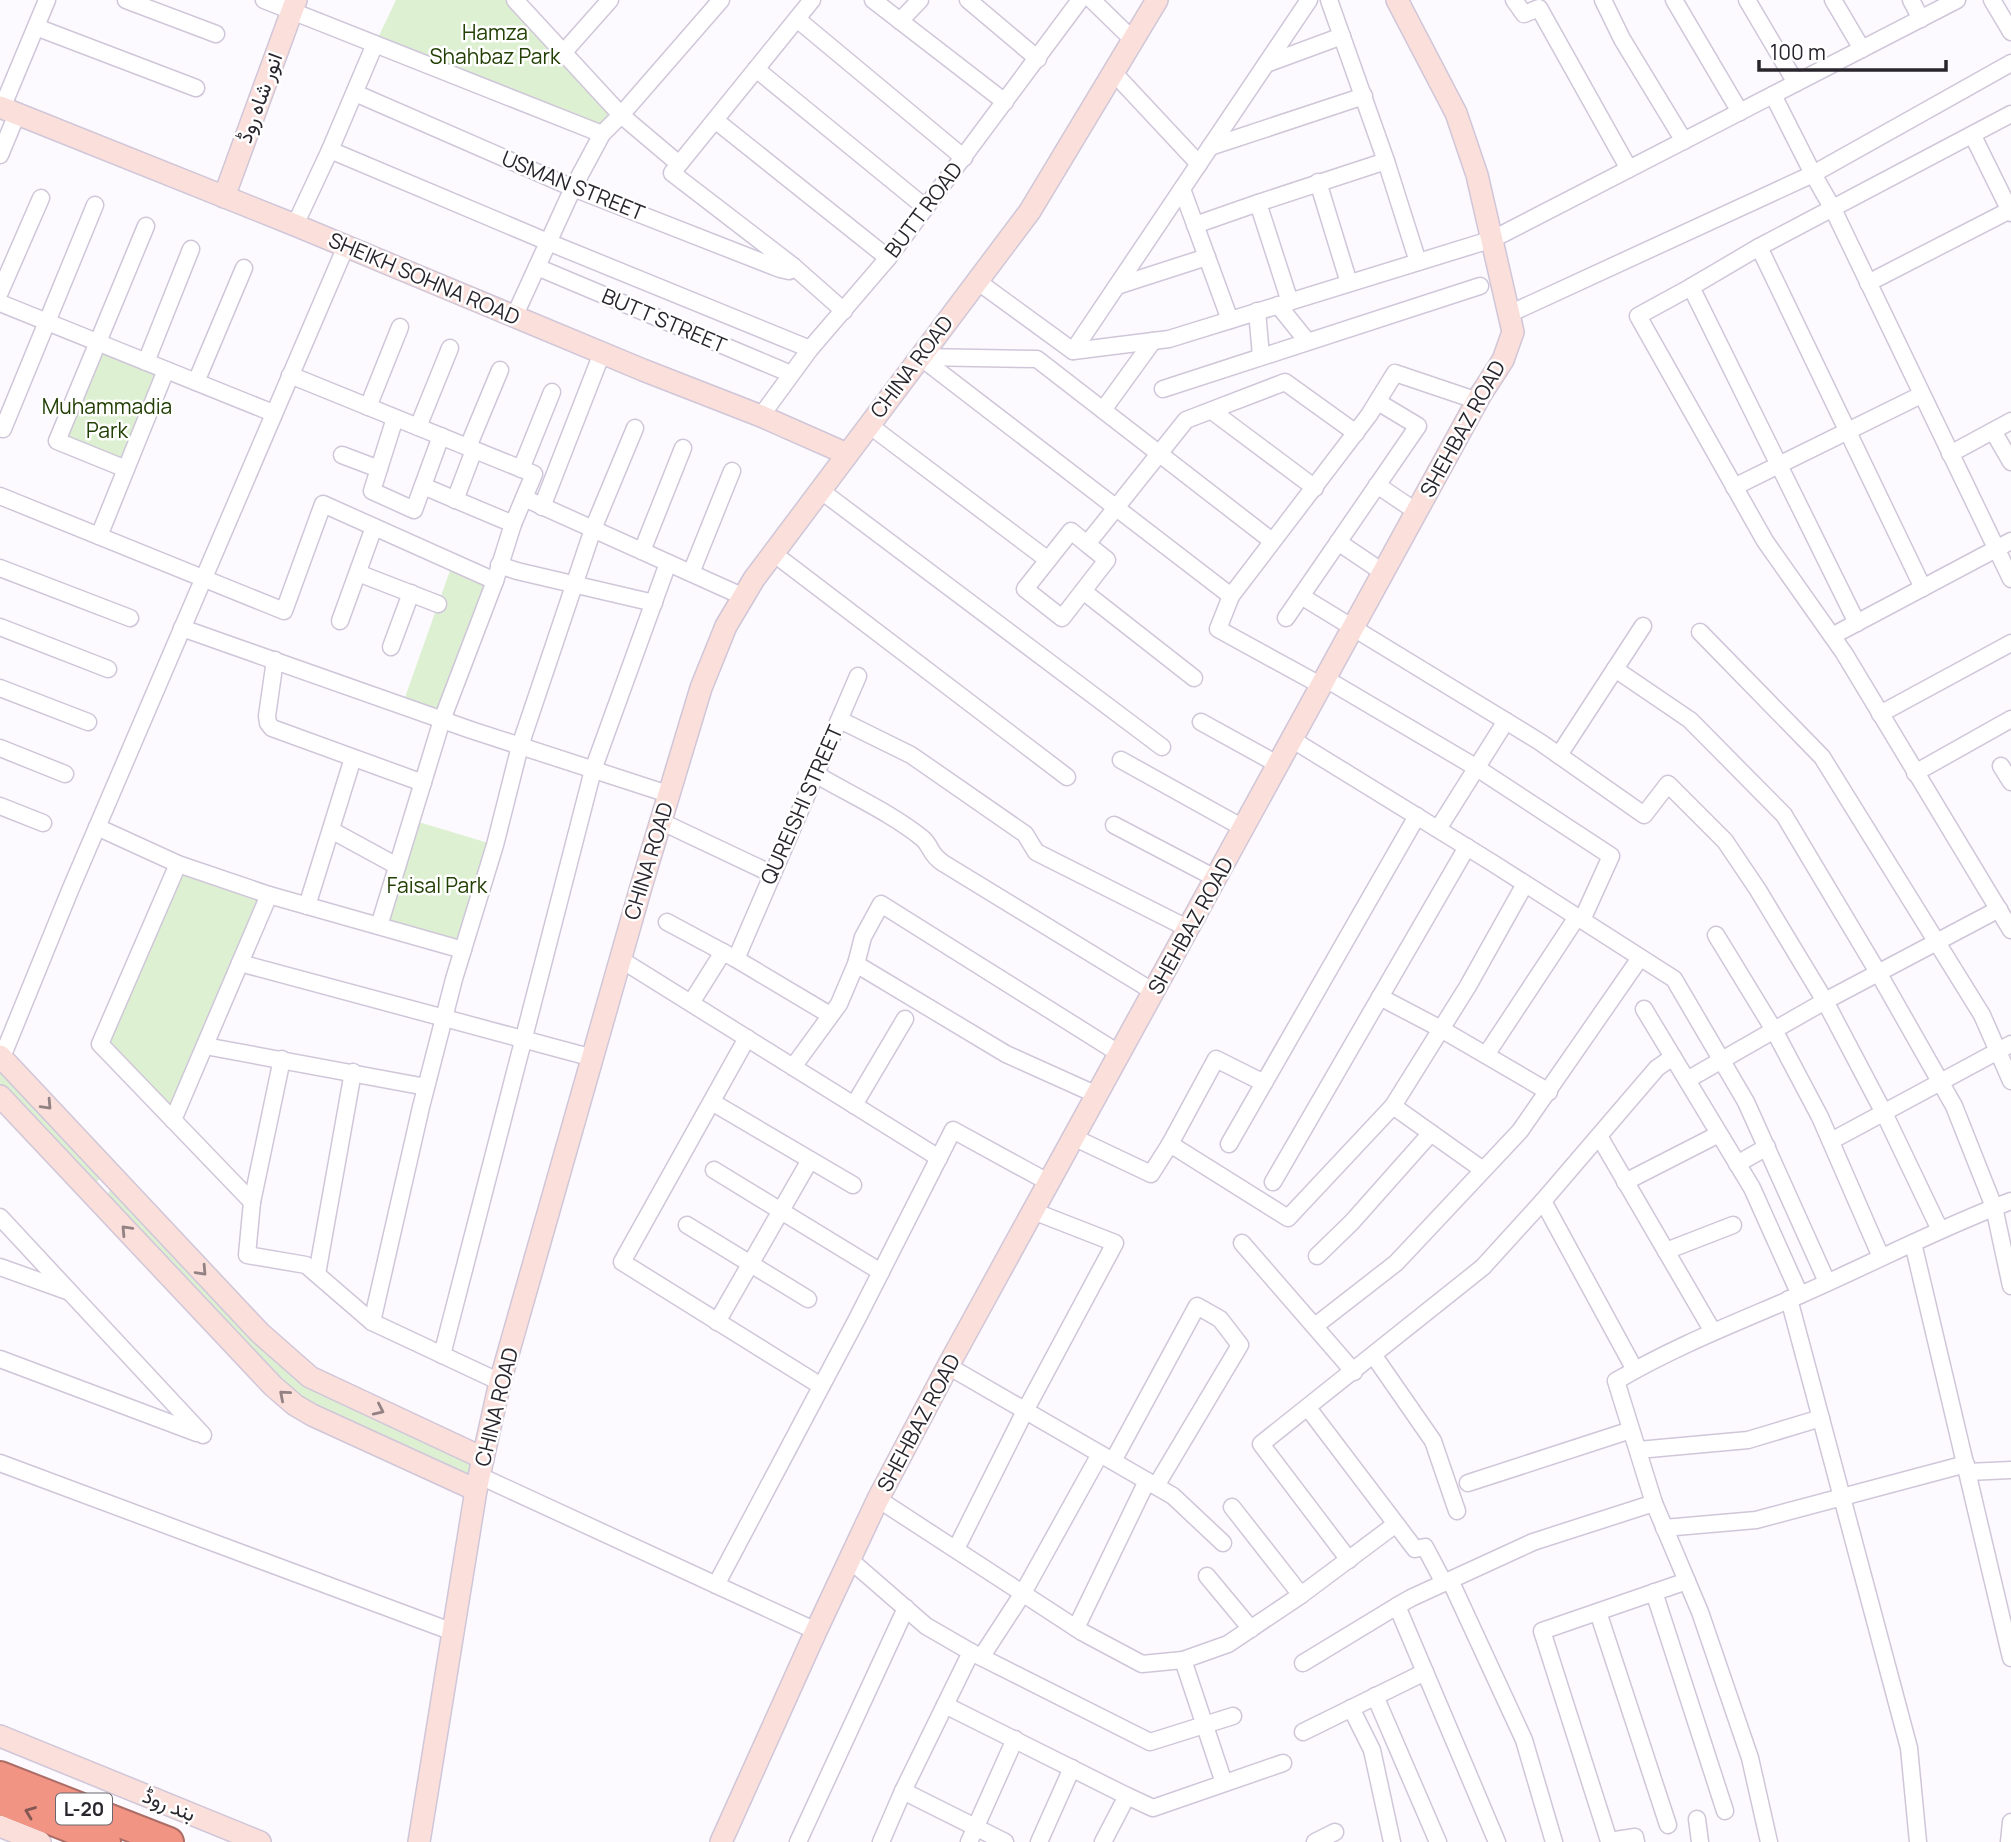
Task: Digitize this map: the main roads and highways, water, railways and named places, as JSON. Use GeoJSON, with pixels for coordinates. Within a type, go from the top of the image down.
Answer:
{"type":"FeatureCollection","features":[{"type":"Feature","properties":{"kind":"highway","name":"L-20"},"geometry":{"type":"LineString","coordinates":[[0,1776],[169,1842]]}},
{"type":"Feature","properties":{"kind":"highway","name":"L-20"},"geometry":{"type":"LineString","coordinates":[[0,1800],[106,1842]]}},
{"type":"Feature","properties":{"kind":"park label","name":"Hamza Shahbaz Park"},"geometry":{"type":"Point","coordinates":[495,45]}},
{"type":"Feature","properties":{"kind":"park label","name":"Muhammadia Park"},"geometry":{"type":"Point","coordinates":[107,419]}},
{"type":"Feature","properties":{"kind":"park label","name":"Faisal Park"},"geometry":{"type":"Point","coordinates":[437,886]}}]}
